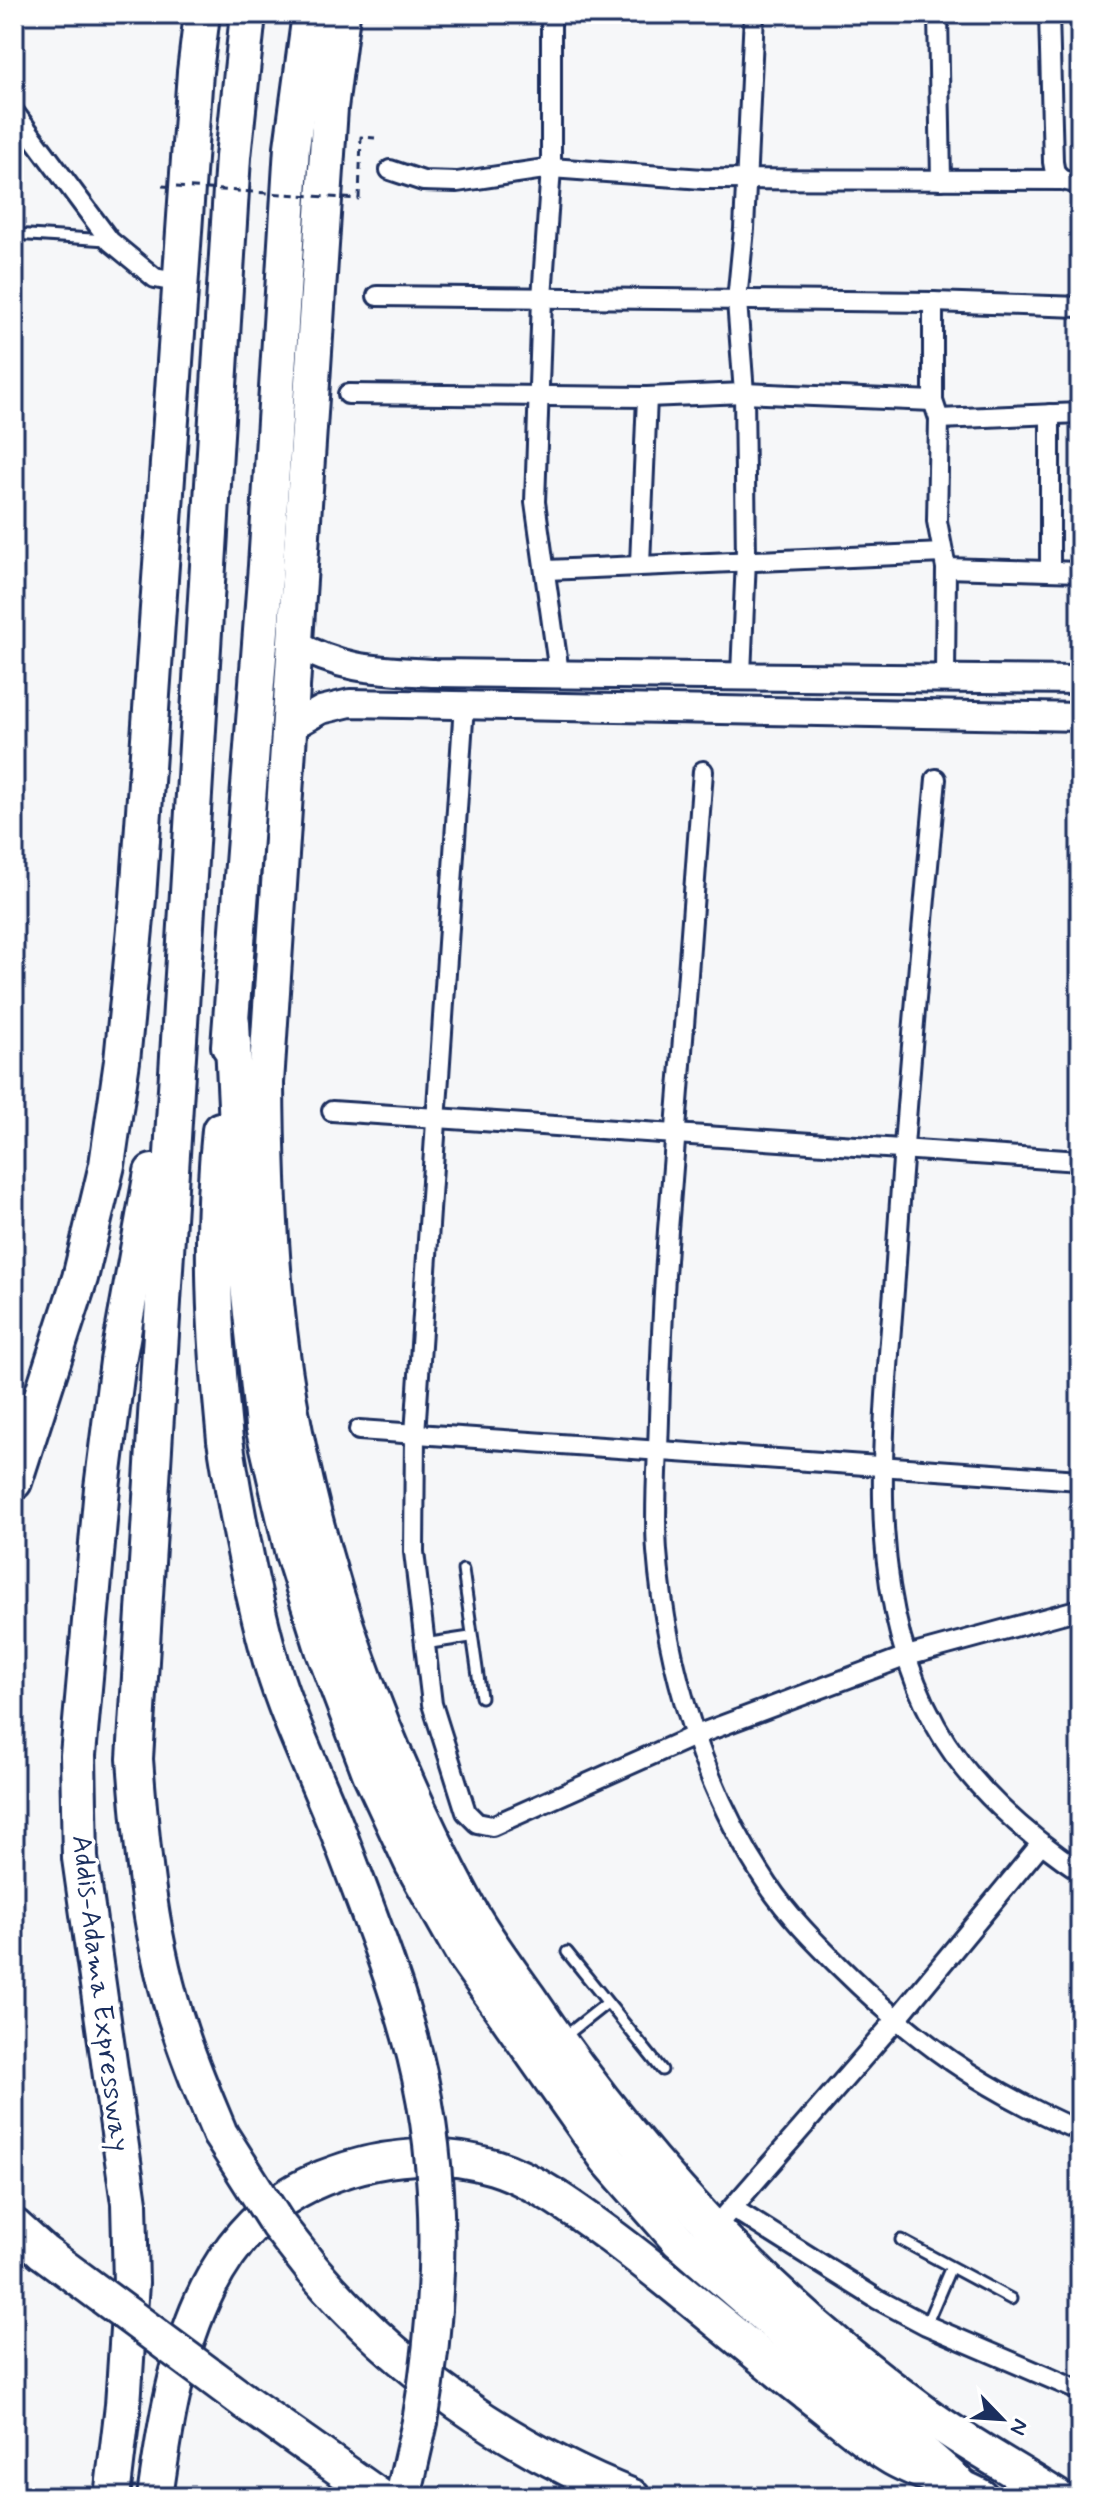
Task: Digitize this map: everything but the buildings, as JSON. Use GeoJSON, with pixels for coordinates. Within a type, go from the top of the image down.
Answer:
{"type":"FeatureCollection","features":[{"type":"Feature","properties":{"kind":"highway"},"geometry":{"type":"LineString","coordinates":[[14,1482],[80,1278],[107,1165],[122,1061],[139,883],[202,14]]}},
{"type":"Feature","properties":{"kind":"highway"},"geometry":{"type":"LineString","coordinates":[[248,14],[233,157],[135,1759],[143,1863],[158,1952],[179,2030],[220,2134],[278,2225],[313,2270],[400,2359],[476,2417],[633,2497]]}},
{"type":"Feature","properties":{"kind":"highway"},"geometry":{"type":"LineString","coordinates":[[310,14],[292,147],[266,566],[232,1023],[212,1212],[214,1337],[225,1440],[241,1541],[273,1667],[380,1942],[415,2056],[430,2138],[437,2226],[436,2308],[420,2422],[403,2497]]}},
{"type":"Feature","properties":{"kind":"highway"},"geometry":{"type":"LineString","coordinates":[[342,14],[330,108],[266,1083],[267,1205],[295,1430],[331,1576],[361,1671],[417,1807],[468,1909],[558,2042],[631,2136],[723,2220],[811,2322],[928,2416],[1057,2497]]}},
{"type":"Feature","properties":{"kind":"highway"},"geometry":{"type":"LineString","coordinates":[[232,1023],[242,1229],[263,1426],[293,1554],[323,1649],[370,1773],[413,1865],[482,1982],[607,2159],[679,2241],[970,2491]]}},
{"type":"Feature","properties":{"kind":"highway","name":"Addis-Adama Expressway"},"geometry":{"type":"LineString","coordinates":[[112,2497],[123,2405],[131,2283],[129,2203],[80,1858],[78,1755],[102,1488],[118,1361],[178,1026]]}},
{"type":"Feature","properties":{"kind":"highway"},"geometry":{"type":"LineString","coordinates":[[155,2497],[167,2412],[182,2352],[200,2302],[243,2233],[272,2206],[304,2185],[354,2165],[401,2157],[454,2159],[496,2168],[568,2204],[892,2458],[970,2491]]}},
{"type":"Feature","properties":{"kind":"highway"},"geometry":{"type":"LineString","coordinates":[[14,2226],[43,2252],[244,2401],[380,2497]]}},
{"type":"Feature","properties":{"kind":"main road"},"geometry":{"type":"LineString","coordinates":[[294,643],[325,660],[359,669],[945,675],[1080,680]]}},
{"type":"Feature","properties":{"kind":"main road"},"geometry":{"type":"LineString","coordinates":[[289,728],[321,710],[350,703],[1080,717]]}},
{"type":"Feature","properties":{"kind":"street"},"geometry":{"type":"LineString","coordinates":[[551,14],[551,168],[542,298],[535,502],[547,570],[559,673]]}},
{"type":"Feature","properties":{"kind":"street"},"geometry":{"type":"LineString","coordinates":[[741,674],[746,559],[744,393],[737,301],[747,180],[754,14]]}},
{"type":"Feature","properties":{"kind":"street"},"geometry":{"type":"LineString","coordinates":[[938,14],[941,180]]}},
{"type":"Feature","properties":{"kind":"street"},"geometry":{"type":"LineString","coordinates":[[1049,14],[1052,155],[1055,173],[1071,182]]}},
{"type":"Feature","properties":{"kind":"street"},"geometry":{"type":"LineString","coordinates":[[14,112],[110,241],[155,278],[181,283]]}},
{"type":"Feature","properties":{"kind":"street"},"geometry":{"type":"LineString","coordinates":[[390,170],[423,181],[457,182],[551,168],[747,180],[1071,182]]}},
{"type":"Feature","properties":{"kind":"street"},"geometry":{"type":"LineString","coordinates":[[377,296],[933,302],[1080,307]]}},
{"type":"Feature","properties":{"kind":"street"},"geometry":{"type":"LineString","coordinates":[[933,302],[933,401],[939,419],[937,521],[944,560],[945,675]]}},
{"type":"Feature","properties":{"kind":"street"},"geometry":{"type":"LineString","coordinates":[[348,394],[647,397],[744,393],[933,401]]}},
{"type":"Feature","properties":{"kind":"street"},"geometry":{"type":"LineString","coordinates":[[640,564],[647,397]]}},
{"type":"Feature","properties":{"kind":"street"},"geometry":{"type":"LineString","coordinates":[[939,419],[1080,413]]}},
{"type":"Feature","properties":{"kind":"street"},"geometry":{"type":"LineString","coordinates":[[1050,414],[1050,571]]}},
{"type":"Feature","properties":{"kind":"street"},"geometry":{"type":"LineString","coordinates":[[547,570],[746,559],[944,560],[1080,572]]}},
{"type":"Feature","properties":{"kind":"street"},"geometry":{"type":"LineString","coordinates":[[464,705],[415,1434],[414,1552],[432,1704],[466,1812],[477,1823],[492,1826],[694,1736],[907,1656],[1080,1609]]}},
{"type":"Feature","properties":{"kind":"street"},"geometry":{"type":"LineString","coordinates":[[703,771],[663,1287],[657,1550],[671,1647],[694,1736],[735,1827],[768,1885],[804,1932],[895,2021],[950,2062],[1033,2111],[1080,2131]]}},
{"type":"Feature","properties":{"kind":"street"},"geometry":{"type":"LineString","coordinates":[[936,779],[903,1148],[883,1468],[890,1595],[907,1656],[935,1726],[961,1763],[1040,1845],[1080,1871]]}},
{"type":"Feature","properties":{"kind":"street"},"geometry":{"type":"LineString","coordinates":[[332,1111],[676,1131],[1080,1161]]}},
{"type":"Feature","properties":{"kind":"street"},"geometry":{"type":"LineString","coordinates":[[359,1430],[1080,1480]]}},
{"type":"Feature","properties":{"kind":"street"},"geometry":{"type":"LineString","coordinates":[[1040,1845],[895,2021],[723,2220],[926,2325],[1080,2391]]}},
{"type":"Feature","properties":{"kind":"lane"},"geometry":{"type":"LineString","coordinates":[[14,234],[110,241]]}},
{"type":"Feature","properties":{"kind":"lane"},"geometry":{"type":"LineString","coordinates":[[463,1570],[470,1637],[481,1697]]}},
{"type":"Feature","properties":{"kind":"lane"},"geometry":{"type":"LineString","coordinates":[[424,1644],[470,1637]]}},
{"type":"Feature","properties":{"kind":"lane"},"geometry":{"type":"LineString","coordinates":[[567,1952],[662,2070]]}},
{"type":"Feature","properties":{"kind":"lane"},"geometry":{"type":"LineString","coordinates":[[558,2042],[607,2003]]}},
{"type":"Feature","properties":{"kind":"lane"},"geometry":{"type":"LineString","coordinates":[[901,2240],[1011,2299]]}},
{"type":"Feature","properties":{"kind":"lane"},"geometry":{"type":"LineString","coordinates":[[926,2325],[950,2269]]}},
{"type":"Feature","properties":{"kind":"path"},"geometry":{"type":"LineString","coordinates":[[162,186],[359,199],[361,137],[375,138]]}}]}
